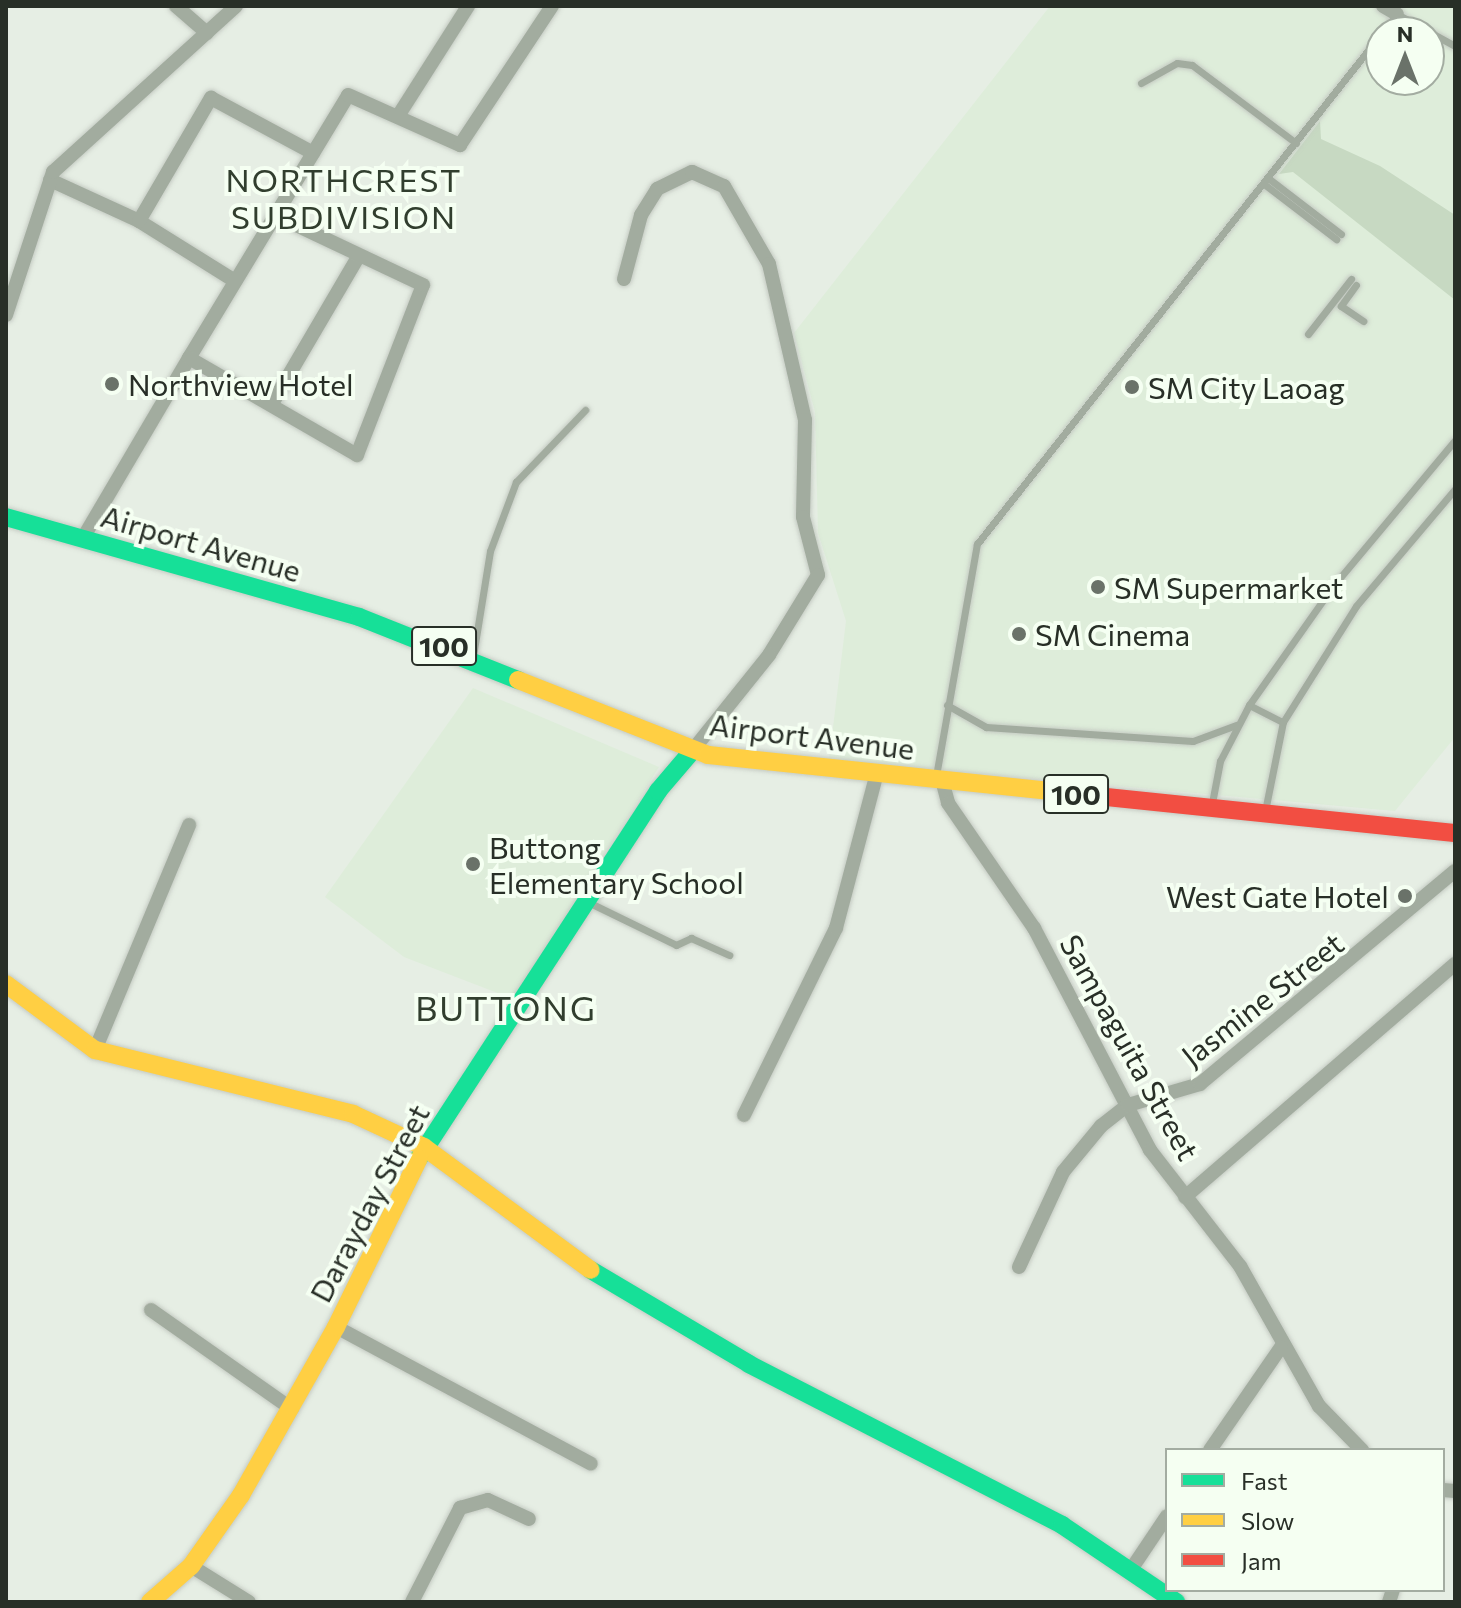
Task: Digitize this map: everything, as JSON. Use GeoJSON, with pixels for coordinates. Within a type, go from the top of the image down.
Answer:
{"type":"FeatureCollection","features":[{"type":"Feature","properties":{"kind":"street"},"geometry":{"type":"LineString","coordinates":[[176,6],[207,33]]}},
{"type":"Feature","properties":{"kind":"street"},"geometry":{"type":"LineString","coordinates":[[6,315],[50,180],[64,158],[236,6]]}},
{"type":"Feature","properties":{"kind":"street"},"geometry":{"type":"LineString","coordinates":[[398,116],[468,6]]}},
{"type":"Feature","properties":{"kind":"street"},"geometry":{"type":"LineString","coordinates":[[83,538],[348,95],[460,145],[552,6]]}},
{"type":"Feature","properties":{"kind":"street"},"geometry":{"type":"LineString","coordinates":[[1383,6],[1397,14]]}},
{"type":"Feature","properties":{"kind":"street"},"geometry":{"type":"LineString","coordinates":[[139,221],[211,98],[313,153]]}},
{"type":"Feature","properties":{"kind":"street"},"geometry":{"type":"LineString","coordinates":[[624,279],[641,215],[657,189],[692,172],[724,186],[769,264],[805,420],[803,517],[818,575],[769,655],[693,750]]}},
{"type":"Feature","properties":{"kind":"street"},"geometry":{"type":"LineString","coordinates":[[50,180],[139,221],[235,281]]}},
{"type":"Feature","properties":{"kind":"street"},"geometry":{"type":"LineString","coordinates":[[189,358],[273,402],[357,455],[423,285],[358,257],[275,215]]}},
{"type":"Feature","properties":{"kind":"street"},"geometry":{"type":"LineString","coordinates":[[273,402],[358,257]]}},
{"type":"Feature","properties":{"kind":"street","name":"Airport Avenue"},"geometry":{"type":"LineString","coordinates":[[6,517],[473,656],[693,750],[938,780],[1455,833]]}},
{"type":"Feature","properties":{"kind":"street","name":"Darayday Street"},"geometry":{"type":"LineString","coordinates":[[150,1602],[191,1566],[292,1409],[424,1147],[588,902],[658,791],[693,750]]}},
{"type":"Feature","properties":{"kind":"street"},"geometry":{"type":"LineString","coordinates":[[744,1115],[836,928],[877,773]]}},
{"type":"Feature","properties":{"kind":"street","name":"Sampaguita Street"},"geometry":{"type":"LineString","coordinates":[[938,780],[948,803],[1034,928],[1128,1105],[1185,1197],[1240,1266],[1281,1347],[1344,1438],[1359,1448]]}},
{"type":"Feature","properties":{"kind":"street"},"geometry":{"type":"LineString","coordinates":[[95,1050],[189,825]]}},
{"type":"Feature","properties":{"kind":"street","name":"Jasmine Street"},"geometry":{"type":"LineString","coordinates":[[1019,1267],[1063,1172],[1128,1105],[1200,1084],[1455,871]]}},
{"type":"Feature","properties":{"kind":"street"},"geometry":{"type":"LineString","coordinates":[[1185,1197],[1455,964]]}},
{"type":"Feature","properties":{"kind":"street"},"geometry":{"type":"LineString","coordinates":[[6,984],[95,1050],[353,1114],[424,1147],[609,1283],[1062,1525],[1176,1602]]}},
{"type":"Feature","properties":{"kind":"street"},"geometry":{"type":"LineString","coordinates":[[151,1310],[292,1409]]}},
{"type":"Feature","properties":{"kind":"street"},"geometry":{"type":"LineString","coordinates":[[336,1327],[591,1464]]}},
{"type":"Feature","properties":{"kind":"street"},"geometry":{"type":"LineString","coordinates":[[1211,1448],[1281,1347]]}},
{"type":"Feature","properties":{"kind":"street"},"geometry":{"type":"LineString","coordinates":[[412,1602],[460,1508],[488,1500],[529,1519]]}},
{"type":"Feature","properties":{"kind":"street"},"geometry":{"type":"LineString","coordinates":[[1130,1571],[1165,1519]]}},
{"type":"Feature","properties":{"kind":"street"},"geometry":{"type":"LineString","coordinates":[[191,1566],[249,1602]]}},
{"type":"Feature","properties":{"kind":"lane"},"geometry":{"type":"LineString","coordinates":[[1397,14],[1455,46]]}},
{"type":"Feature","properties":{"kind":"lane"},"geometry":{"type":"LineString","coordinates":[[938,780],[947,705],[977,544],[1365,55]]}},
{"type":"Feature","properties":{"kind":"lane"},"geometry":{"type":"LineString","coordinates":[[1141,83],[1177,63],[1192,65],[1296,143]]}},
{"type":"Feature","properties":{"kind":"lane"},"geometry":{"type":"LineString","coordinates":[[1266,181],[1339,236]]}},
{"type":"Feature","properties":{"kind":"lane"},"geometry":{"type":"LineString","coordinates":[[1308,334],[1354,282],[1341,306],[1363,321]]}},
{"type":"Feature","properties":{"kind":"lane"},"geometry":{"type":"LineString","coordinates":[[473,656],[490,551],[516,482],[585,410]]}},
{"type":"Feature","properties":{"kind":"lane"},"geometry":{"type":"LineString","coordinates":[[1211,809],[1236,725],[1249,705],[1333,586],[1455,440]]}},
{"type":"Feature","properties":{"kind":"lane"},"geometry":{"type":"LineString","coordinates":[[1264,813],[1283,722],[1356,606],[1455,489]]}},
{"type":"Feature","properties":{"kind":"lane"},"geometry":{"type":"LineString","coordinates":[[947,705],[986,727],[1193,741],[1236,725]]}},
{"type":"Feature","properties":{"kind":"lane"},"geometry":{"type":"LineString","coordinates":[[1249,705],[1283,722]]}},
{"type":"Feature","properties":{"kind":"lane"},"geometry":{"type":"LineString","coordinates":[[588,902],[676,945],[691,938],[729,955]]}},
{"type":"Feature","properties":{"kind":"shaded area","name":"SM City Laoag"},"geometry":{"type":"Polygon","coordinates":[[[1050,6],[1455,6],[1455,737],[1395,811],[829,760],[846,621],[818,533],[815,412],[794,333],[1050,6]]]}},
{"type":"Feature","properties":{"kind":"shaded area"},"geometry":{"type":"Polygon","coordinates":[[[1320,121],[1321,139],[1380,166],[1455,215],[1455,300],[1293,172],[1279,174],[1320,121]]]}},
{"type":"Feature","properties":{"kind":"shaded area","name":"Buttong Elementary School"},"geometry":{"type":"Polygon","coordinates":[[[473,688],[659,767],[513,999],[404,957],[325,897],[473,688]]]}},
{"type":"Feature","properties":{"kind":"traffic: fast"},"geometry":{"type":"LineString","coordinates":[[6,517],[359,617],[518,680]]}},
{"type":"Feature","properties":{"kind":"traffic: fast"},"geometry":{"type":"LineString","coordinates":[[419,1158],[658,791],[693,750]]}},
{"type":"Feature","properties":{"kind":"traffic: fast"},"geometry":{"type":"LineString","coordinates":[[591,1270],[749,1364],[1062,1525],[1176,1602]]}},
{"type":"Feature","properties":{"kind":"traffic: slow"},"geometry":{"type":"LineString","coordinates":[[518,680],[708,755],[1096,796]]}},
{"type":"Feature","properties":{"kind":"traffic: slow"},"geometry":{"type":"LineString","coordinates":[[6,984],[95,1050],[353,1114],[424,1147],[591,1270]]}},
{"type":"Feature","properties":{"kind":"traffic: slow"},"geometry":{"type":"LineString","coordinates":[[150,1602],[191,1566],[241,1495],[336,1327],[419,1158]]}},
{"type":"Feature","properties":{"kind":"traffic: jam"},"geometry":{"type":"LineString","coordinates":[[1096,796],[1455,833]]}},
{"type":"Feature","properties":{"kind":"place","name":"Northview Hotel"},"geometry":{"type":"Point","coordinates":[112,384]}},
{"type":"Feature","properties":{"kind":"place","name":"SM City Laoag"},"geometry":{"type":"Point","coordinates":[1132,387]}},
{"type":"Feature","properties":{"kind":"place","name":"SM Supermarket"},"geometry":{"type":"Point","coordinates":[1098,587]}},
{"type":"Feature","properties":{"kind":"place","name":"SM Cinema"},"geometry":{"type":"Point","coordinates":[1019,634]}},
{"type":"Feature","properties":{"kind":"place","name":"Buttong Elementary School"},"geometry":{"type":"Point","coordinates":[473,864]}},
{"type":"Feature","properties":{"kind":"place","name":"West Gate Hotel"},"geometry":{"type":"Point","coordinates":[1405,896]}},
{"type":"Feature","properties":{"kind":"district","name":"NORTHCREST SUBDIVISION"},"geometry":{"type":"Point","coordinates":[344,198]}},
{"type":"Feature","properties":{"kind":"district","name":"BUTTONG"},"geometry":{"type":"Point","coordinates":[506,1008]}}]}
